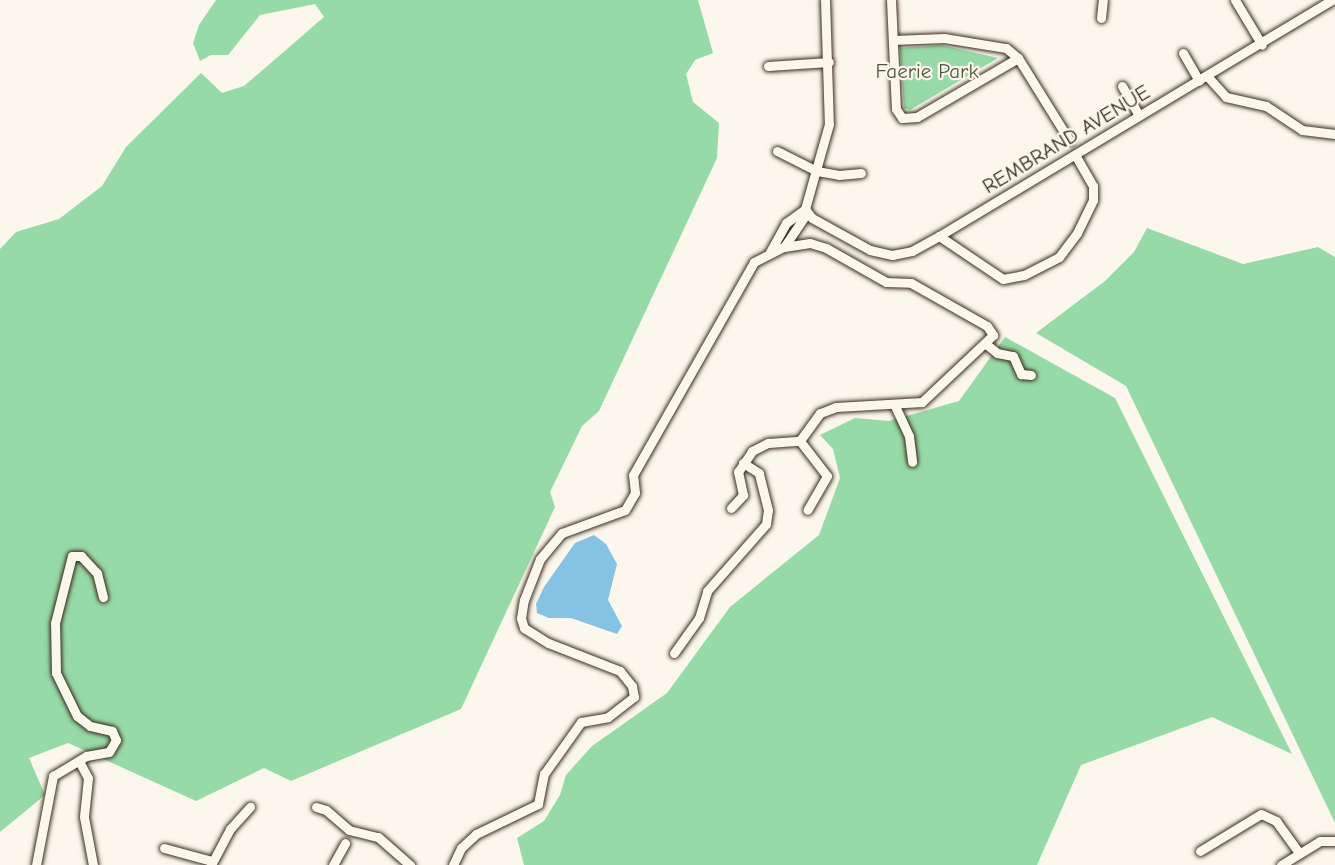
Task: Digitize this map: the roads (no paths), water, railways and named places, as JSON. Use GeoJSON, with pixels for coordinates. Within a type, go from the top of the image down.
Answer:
{"type":"FeatureCollection","features":[{"type":"Feature","properties":{"kind":"street"},"geometry":{"type":"LineString","coordinates":[[784,247],[808,213],[829,123],[829,62],[825,0]]}},
{"type":"Feature","properties":{"kind":"street"},"geometry":{"type":"LineString","coordinates":[[891,0],[896,109],[905,119],[926,112],[1018,58]]}},
{"type":"Feature","properties":{"kind":"street"},"geometry":{"type":"LineString","coordinates":[[1101,18],[1103,0]]}},
{"type":"Feature","properties":{"kind":"street"},"geometry":{"type":"LineString","coordinates":[[1236,0],[1262,45]]}},
{"type":"Feature","properties":{"kind":"street","name":"REMBRAND AVENUE"},"geometry":{"type":"LineString","coordinates":[[808,213],[881,254],[905,253],[939,236],[1076,156],[1139,116],[1262,45],[1332,0]]}},
{"type":"Feature","properties":{"kind":"street"},"geometry":{"type":"LineString","coordinates":[[893,40],[934,38],[1006,48],[1018,58],[1069,140]]}},
{"type":"Feature","properties":{"kind":"street"},"geometry":{"type":"LineString","coordinates":[[1183,52],[1204,79],[1226,97],[1266,106],[1302,130],[1335,134]]}},
{"type":"Feature","properties":{"kind":"street"},"geometry":{"type":"LineString","coordinates":[[768,66],[829,62]]}},
{"type":"Feature","properties":{"kind":"street"},"geometry":{"type":"LineString","coordinates":[[1122,86],[1139,116]]}},
{"type":"Feature","properties":{"kind":"street"},"geometry":{"type":"LineString","coordinates":[[777,151],[818,171],[839,175],[861,173]]}},
{"type":"Feature","properties":{"kind":"street"},"geometry":{"type":"LineString","coordinates":[[939,236],[1003,279],[1024,275],[1059,256],[1077,233],[1094,200],[1092,186],[1076,156]]}},
{"type":"Feature","properties":{"kind":"street"},"geometry":{"type":"LineString","coordinates":[[770,252],[786,223],[808,213]]}},
{"type":"Feature","properties":{"kind":"street"},"geometry":{"type":"LineString","coordinates":[[453,865],[461,848],[476,834],[538,804],[544,774],[581,722],[608,717],[634,697],[632,686],[620,671],[548,643],[526,630],[521,618],[529,583],[543,553],[556,537],[608,519],[627,508],[635,491],[633,475],[750,268],[770,252],[784,247],[816,244],[886,282],[910,284],[987,326],[993,335],[925,401],[895,406],[827,408],[813,419],[800,441]]}},
{"type":"Feature","properties":{"kind":"street"},"geometry":{"type":"LineString","coordinates":[[986,344],[997,353],[1013,356],[1021,374],[1031,375]]}},
{"type":"Feature","properties":{"kind":"street"},"geometry":{"type":"LineString","coordinates":[[895,406],[909,436],[912,462]]}},
{"type":"Feature","properties":{"kind":"street"},"geometry":{"type":"LineString","coordinates":[[731,508],[743,493],[738,473],[743,463],[763,444],[800,441]]}},
{"type":"Feature","properties":{"kind":"street"},"geometry":{"type":"LineString","coordinates":[[800,441],[804,450],[827,472],[827,480],[807,510]]}},
{"type":"Feature","properties":{"kind":"street"},"geometry":{"type":"LineString","coordinates":[[674,653],[699,618],[707,591],[766,524],[768,510],[759,473],[743,463]]}},
{"type":"Feature","properties":{"kind":"street"},"geometry":{"type":"LineString","coordinates":[[36,865],[51,779],[89,754],[109,752],[116,740],[112,731],[90,726],[77,716],[56,673],[56,623],[72,556],[81,556],[97,573],[104,597]]}},
{"type":"Feature","properties":{"kind":"street"},"geometry":{"type":"LineString","coordinates":[[79,761],[88,776],[84,820],[93,865]]}},
{"type":"Feature","properties":{"kind":"street"},"geometry":{"type":"LineString","coordinates":[[164,848],[211,863],[231,829],[250,807]]}},
{"type":"Feature","properties":{"kind":"street"},"geometry":{"type":"LineString","coordinates":[[316,807],[326,810],[349,830],[378,837],[410,865]]}},
{"type":"Feature","properties":{"kind":"street"},"geometry":{"type":"LineString","coordinates":[[1200,851],[1261,814],[1276,821],[1299,853]]}},
{"type":"Feature","properties":{"kind":"street"},"geometry":{"type":"LineString","coordinates":[[1281,865],[1320,841],[1335,841]]}},
{"type":"Feature","properties":{"kind":"street"},"geometry":{"type":"LineString","coordinates":[[333,865],[345,843]]}},
{"type":"Feature","properties":{"kind":"water"},"geometry":{"type":"Polygon","coordinates":[[[594,535],[606,544],[617,564],[608,600],[622,626],[617,634],[571,618],[549,618],[537,613],[536,604],[544,587],[575,543],[594,535]]]}},
{"type":"Feature","properties":{"kind":"park label","name":"Faerie Park"},"geometry":{"type":"Point","coordinates":[927,71]}}]}
